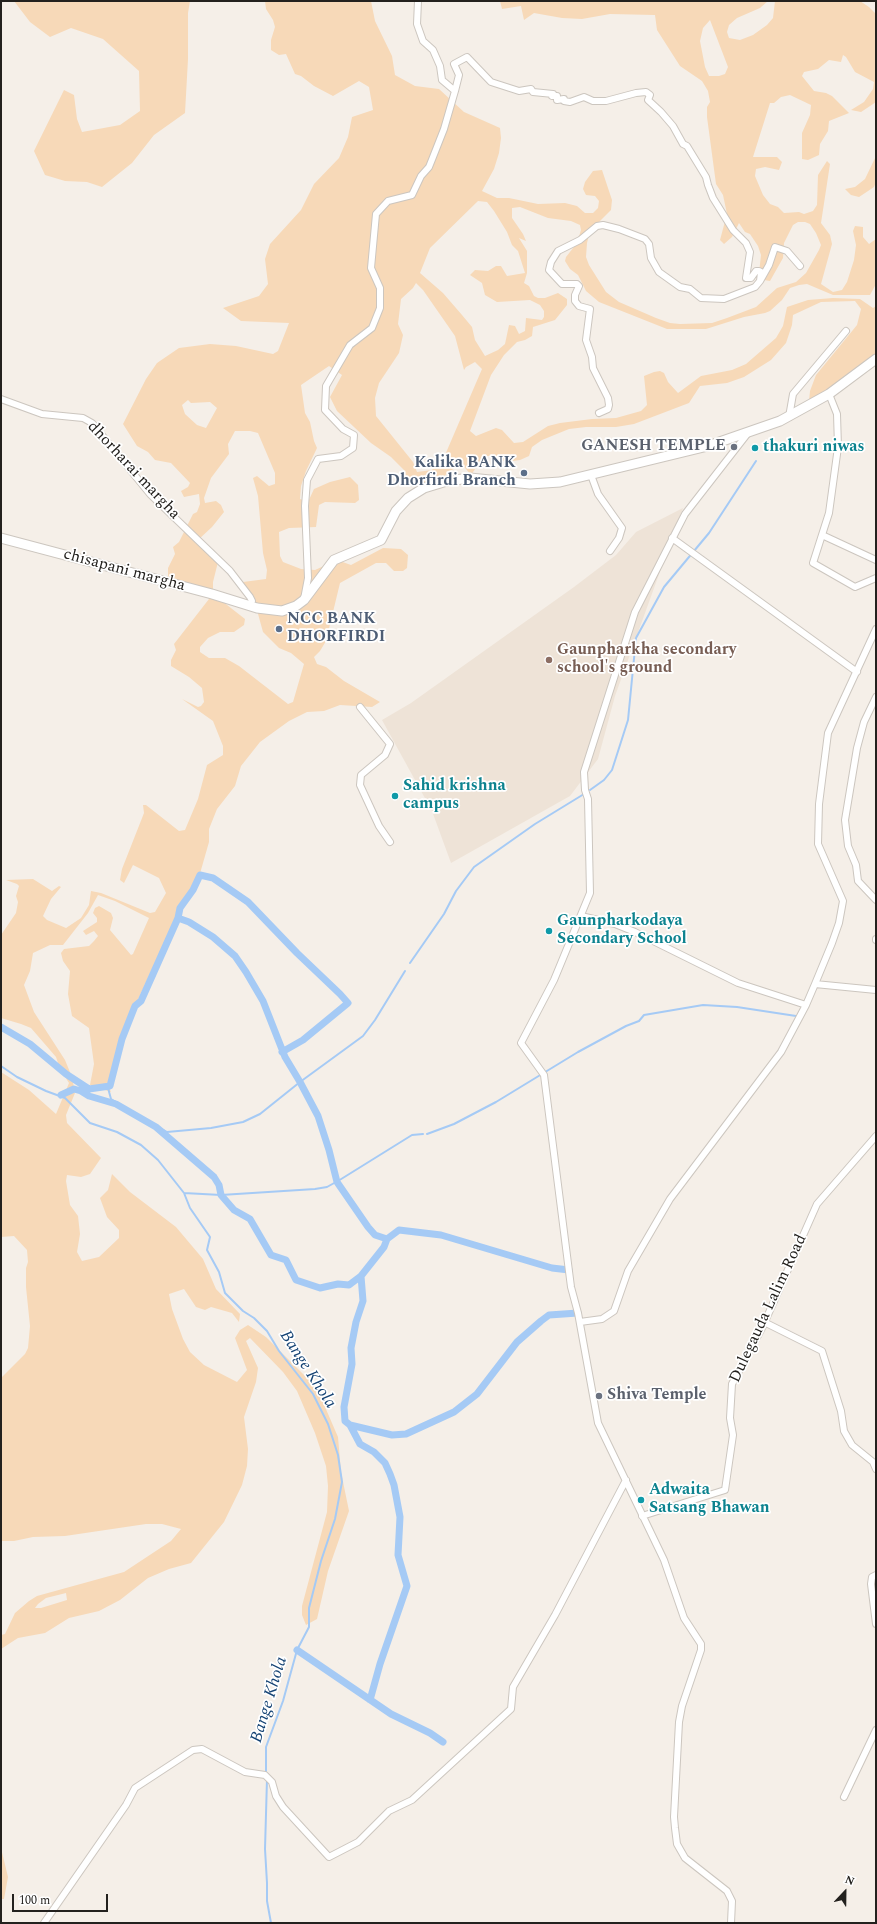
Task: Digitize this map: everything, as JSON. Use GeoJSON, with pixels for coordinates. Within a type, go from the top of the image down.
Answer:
{"type":"FeatureCollection","features":[{"type":"Feature","properties":{"kind":"street"},"geometry":{"type":"LineString","coordinates":[[418,1],[417,24],[422,41],[433,50],[440,66],[442,80],[455,91]]}},
{"type":"Feature","properties":{"kind":"street"},"geometry":{"type":"LineString","coordinates":[[304,600],[308,578],[305,506],[307,480],[318,459],[340,456],[353,448],[354,435],[343,429],[325,410],[326,386],[350,345],[372,328],[380,308],[380,288],[371,268],[376,214],[388,201],[412,195],[421,176],[431,162],[444,129],[459,75],[454,64],[467,57],[491,82],[519,91],[531,89],[533,92],[553,94],[552,96],[557,96],[557,100],[564,99],[564,101],[570,102],[584,97],[593,101],[606,101],[636,92],[646,92],[650,95],[648,100],[665,116],[673,126],[683,144],[687,146],[706,176],[713,198],[733,230],[746,243],[750,252],[746,278],[751,278],[756,271],[759,271],[761,272],[760,281]]}},
{"type":"Feature","properties":{"kind":"street"},"geometry":{"type":"LineString","coordinates":[[599,413],[608,409],[609,405],[608,398],[593,368],[592,357],[586,340],[590,309],[579,306],[575,301],[575,295],[579,286],[577,284],[562,284],[549,270],[551,262],[558,251],[580,240],[597,226],[603,225],[619,228],[645,240],[649,244],[651,258],[659,272],[680,287],[690,289],[701,298],[724,299],[755,287],[769,265],[776,247],[788,252],[800,266]]}},
{"type":"Feature","properties":{"kind":"street"},"geometry":{"type":"LineString","coordinates":[[789,417],[793,394],[846,331]]}},
{"type":"Feature","properties":{"kind":"street"},"geometry":{"type":"LineString","coordinates":[[304,600],[334,560],[380,540],[396,511],[408,498],[424,488],[447,481],[470,478],[530,484],[560,482],[708,446],[748,433],[789,417],[830,394],[876,360]]}},
{"type":"Feature","properties":{"kind":"street"},"geometry":{"type":"LineString","coordinates":[[830,394],[837,414],[838,447],[829,513],[813,563],[855,587],[876,578]]}},
{"type":"Feature","properties":{"kind":"street","name":"dhorharai margha"},"geometry":{"type":"LineString","coordinates":[[1,399],[42,414],[83,418],[92,423],[150,494],[230,571],[250,597],[252,601],[248,606]]}},
{"type":"Feature","properties":{"kind":"street"},"geometry":{"type":"LineString","coordinates":[[731,1923],[732,1901],[727,1891],[685,1858],[677,1844],[674,1817],[679,1722],[682,1706],[701,1650],[701,1644],[684,1618],[664,1560],[598,1423],[580,1322],[571,1287],[544,1075],[521,1043],[554,980],[590,893],[588,799],[585,790],[584,772],[635,612],[685,514],[731,457],[748,433]]}},
{"type":"Feature","properties":{"kind":"street"},"geometry":{"type":"LineString","coordinates":[[591,475],[598,494],[622,528],[619,538],[610,551]]}},
{"type":"Feature","properties":{"kind":"street"},"geometry":{"type":"LineString","coordinates":[[822,535],[876,560]]}},
{"type":"Feature","properties":{"kind":"street","name":"chisapani margha"},"geometry":{"type":"LineString","coordinates":[[1,538],[265,610],[282,611],[296,606],[304,600]]}},
{"type":"Feature","properties":{"kind":"street"},"geometry":{"type":"LineString","coordinates":[[672,538],[857,672]]}},
{"type":"Feature","properties":{"kind":"street"},"geometry":{"type":"LineString","coordinates":[[580,1322],[602,1319],[614,1311],[628,1271],[670,1199],[781,1052],[806,1005],[815,984],[839,923],[843,901],[818,844],[819,804],[828,733],[876,629]]}},
{"type":"Feature","properties":{"kind":"street"},"geometry":{"type":"LineString","coordinates":[[876,697],[864,722],[857,748],[845,820],[848,846],[856,865],[858,881],[876,900]]}},
{"type":"Feature","properties":{"kind":"street"},"geometry":{"type":"LineString","coordinates":[[360,707],[390,744],[385,755],[361,775],[360,785],[379,826],[390,842]]}},
{"type":"Feature","properties":{"kind":"street"},"geometry":{"type":"LineString","coordinates":[[581,916],[615,924],[635,932],[738,983],[806,1005]]}},
{"type":"Feature","properties":{"kind":"street"},"geometry":{"type":"LineString","coordinates":[[815,984],[876,990]]}},
{"type":"Feature","properties":{"kind":"street","name":"Dulegauda Lalim Road"},"geometry":{"type":"LineString","coordinates":[[642,1516],[725,1490],[733,1435],[730,1418],[732,1384],[764,1322],[817,1204],[876,1136]]}},
{"type":"Feature","properties":{"kind":"street"},"geometry":{"type":"LineString","coordinates":[[764,1322],[822,1351],[840,1411],[844,1431],[852,1445],[873,1462],[876,1468]]}},
{"type":"Feature","properties":{"kind":"street"},"geometry":{"type":"LineString","coordinates":[[44,1923],[126,1805],[135,1788],[193,1750],[202,1749],[245,1772],[265,1775],[272,1782],[276,1796],[283,1807],[329,1857],[358,1842],[389,1811],[412,1800],[511,1709],[513,1687],[555,1615],[626,1480]]}},
{"type":"Feature","properties":{"kind":"street"},"geometry":{"type":"LineString","coordinates":[[876,1575],[872,1577],[871,1584],[876,1624]]}},
{"type":"Feature","properties":{"kind":"street"},"geometry":{"type":"LineString","coordinates":[[844,1797],[876,1730]]}},
{"type":"Feature","properties":{"kind":"shaded area"},"geometry":{"type":"Polygon","coordinates":[[[14,1],[190,1],[188,13],[188,59],[185,113],[154,135],[132,163],[102,187],[87,182],[65,181],[45,175],[34,151],[64,90],[74,95],[77,119],[82,132],[120,125],[140,111],[139,71],[103,39],[71,28],[50,37],[30,22],[14,1]]]}},
{"type":"Feature","properties":{"kind":"shaded area"},"geometry":{"type":"Polygon","coordinates":[[[265,1],[371,1],[375,21],[392,56],[395,75],[415,86],[439,89],[464,112],[500,128],[501,138],[499,153],[494,169],[482,191],[497,198],[509,198],[538,204],[565,203],[577,206],[585,213],[593,213],[598,208],[599,201],[595,196],[586,195],[583,189],[585,182],[593,171],[602,170],[612,200],[611,210],[590,231],[586,257],[589,265],[606,292],[619,302],[656,318],[670,323],[680,324],[712,323],[727,318],[756,307],[777,288],[796,282],[806,273],[819,250],[821,245],[816,233],[810,224],[805,222],[798,222],[793,225],[784,243],[783,258],[770,281],[764,280],[759,273],[761,255],[758,246],[750,234],[745,232],[739,223],[732,237],[724,244],[720,240],[727,214],[723,195],[716,184],[707,117],[707,107],[710,102],[708,91],[702,81],[680,66],[657,30],[655,15],[610,14],[582,19],[562,18],[534,13],[524,20],[521,6],[502,9],[500,1],[768,1],[760,8],[737,18],[729,25],[727,32],[729,38],[740,40],[753,35],[767,25],[773,18],[775,1],[860,1],[876,14],[876,102],[861,112],[851,110],[864,102],[873,89],[874,82],[855,72],[846,57],[843,55],[841,62],[829,60],[818,69],[804,72],[802,76],[814,91],[826,93],[832,96],[849,113],[829,121],[828,131],[820,144],[819,155],[808,160],[802,159],[802,133],[810,115],[811,105],[790,95],[781,97],[774,103],[770,103],[753,157],[777,157],[782,162],[779,170],[765,167],[756,169],[755,176],[763,195],[770,204],[778,207],[784,213],[799,212],[804,214],[813,211],[817,205],[818,175],[827,161],[830,164],[821,223],[830,235],[832,244],[821,284],[833,292],[842,290],[847,282],[854,260],[856,245],[853,231],[855,226],[863,227],[863,237],[869,244],[876,239],[876,284],[870,295],[833,295],[807,284],[799,285],[790,288],[782,300],[770,311],[765,313],[744,317],[706,329],[667,329],[599,302],[586,291],[578,275],[570,269],[565,261],[566,257],[577,243],[581,230],[580,225],[571,221],[548,218],[520,207],[512,208],[512,218],[526,241],[519,238],[527,251],[527,273],[524,283],[529,286],[534,296],[538,298],[545,298],[558,293],[567,299],[567,305],[555,320],[533,327],[532,336],[517,342],[504,355],[491,375],[470,431],[476,436],[496,428],[502,430],[514,443],[523,442],[548,426],[592,419],[616,418],[641,411],[647,405],[644,376],[660,371],[664,373],[668,382],[678,393],[701,376],[732,370],[746,364],[776,338],[783,326],[787,307],[808,300],[833,298],[860,299],[873,308],[876,306],[876,366],[864,367],[809,401],[810,391],[816,375],[857,325],[861,309],[855,301],[821,302],[793,315],[792,325],[786,343],[771,360],[744,377],[727,383],[700,386],[689,403],[634,424],[616,427],[586,427],[569,429],[542,440],[532,447],[529,456],[520,460],[505,462],[496,456],[484,456],[471,475],[461,463],[435,483],[427,486],[407,481],[404,470],[391,457],[371,443],[337,411],[330,397],[342,375],[329,366],[301,385],[305,413],[310,422],[317,448],[306,471],[301,486],[300,499],[308,502],[314,489],[330,482],[350,477],[358,485],[359,500],[355,503],[325,502],[319,505],[316,527],[289,528],[279,532],[280,556],[283,562],[301,569],[315,570],[337,560],[351,565],[383,548],[401,549],[408,555],[407,568],[403,571],[394,571],[386,563],[376,563],[340,583],[326,641],[314,657],[317,664],[326,667],[344,681],[380,702],[372,707],[340,705],[324,711],[307,712],[289,721],[260,742],[241,766],[235,786],[217,809],[209,829],[209,842],[199,877],[191,893],[179,910],[119,1041],[108,1085],[111,1092],[90,1085],[94,1064],[89,1028],[72,1016],[68,994],[70,971],[63,961],[61,953],[64,949],[89,946],[94,941],[98,936],[94,931],[86,935],[83,931],[97,922],[97,918],[93,913],[95,908],[99,906],[111,913],[113,918],[110,930],[131,955],[133,954],[149,918],[115,901],[98,895],[88,913],[63,945],[50,945],[33,953],[30,971],[24,985],[34,1012],[65,1060],[72,1077],[75,1093],[66,1115],[67,1123],[101,1158],[90,1174],[81,1177],[67,1175],[66,1181],[70,1205],[78,1216],[80,1234],[77,1252],[82,1261],[99,1257],[119,1238],[119,1230],[107,1217],[100,1198],[108,1190],[112,1174],[130,1192],[176,1227],[203,1259],[216,1289],[240,1314],[239,1322],[232,1313],[211,1307],[205,1310],[196,1307],[184,1289],[169,1294],[172,1309],[183,1339],[190,1352],[204,1365],[237,1382],[247,1370],[235,1338],[240,1330],[248,1325],[266,1337],[312,1383],[319,1393],[338,1437],[341,1472],[349,1511],[328,1571],[317,1619],[306,1625],[302,1615],[302,1606],[327,1512],[328,1486],[326,1466],[315,1433],[297,1391],[283,1372],[250,1338],[246,1341],[258,1368],[256,1382],[244,1417],[248,1449],[247,1466],[242,1485],[224,1522],[191,1563],[169,1569],[148,1578],[120,1600],[99,1611],[69,1618],[45,1633],[18,1638],[1,1649],[1,1635],[5,1634],[15,1613],[29,1601],[37,1596],[124,1572],[171,1541],[181,1529],[162,1524],[146,1524],[65,1536],[33,1537],[14,1541],[1,1541],[1,1378],[25,1354],[28,1348],[30,1326],[26,1287],[26,1268],[28,1262],[27,1250],[14,1236],[1,1237],[1,1072],[29,1090],[56,1114],[69,1083],[60,1069],[56,1057],[31,1028],[1,1018],[1,935],[16,913],[18,902],[16,896],[19,886],[6,880],[33,879],[52,891],[59,886],[61,887],[51,899],[43,916],[47,920],[66,928],[81,918],[89,905],[91,891],[101,893],[150,913],[155,912],[166,893],[159,878],[133,865],[124,883],[120,880],[122,869],[144,813],[143,805],[146,805],[179,831],[185,830],[198,799],[207,765],[223,755],[223,746],[213,721],[182,699],[198,707],[201,706],[204,702],[202,688],[189,677],[171,666],[171,660],[176,650],[174,644],[209,599],[202,591],[174,580],[168,576],[168,568],[175,554],[173,547],[179,542],[193,514],[197,512],[200,504],[199,494],[184,497],[181,491],[188,487],[190,483],[171,463],[155,460],[148,452],[137,446],[123,424],[146,379],[157,363],[179,348],[210,344],[236,346],[273,354],[278,351],[289,323],[241,321],[223,308],[259,296],[268,284],[265,259],[270,244],[301,210],[314,184],[339,158],[348,137],[352,117],[373,110],[369,87],[359,81],[333,96],[314,86],[301,76],[295,74],[286,54],[279,55],[271,50],[271,40],[275,27],[273,20],[266,9],[265,1]],[[710,20],[703,28],[700,41],[705,67],[709,76],[719,76],[725,74],[728,67],[710,20]],[[478,201],[430,248],[420,273],[443,293],[472,327],[475,340],[485,356],[498,350],[505,344],[509,325],[515,326],[519,334],[525,331],[526,318],[542,320],[544,317],[544,311],[540,305],[530,300],[497,302],[485,295],[482,283],[470,275],[475,270],[488,271],[496,266],[501,266],[507,276],[525,273],[518,251],[512,245],[507,232],[487,202],[478,201]],[[416,283],[413,288],[401,299],[398,324],[403,335],[399,353],[379,383],[375,398],[376,416],[413,462],[417,472],[432,470],[445,455],[482,369],[475,362],[466,367],[464,370],[455,336],[423,290],[416,283]],[[188,400],[182,405],[185,414],[197,425],[206,428],[217,408],[210,402],[191,403],[188,400]],[[235,431],[228,444],[229,454],[211,478],[204,498],[205,503],[216,501],[221,505],[224,512],[212,527],[198,540],[218,562],[213,582],[213,594],[245,619],[244,625],[234,632],[220,632],[208,638],[200,647],[200,652],[209,658],[225,658],[239,666],[288,704],[293,702],[304,664],[291,653],[279,648],[263,632],[255,603],[243,582],[266,579],[267,570],[263,553],[258,496],[253,478],[257,476],[269,486],[275,484],[275,473],[258,433],[250,431],[235,431]],[[66,1593],[46,1598],[35,1608],[41,1608],[67,1600],[66,1593]]]}},
{"type":"Feature","properties":{"kind":"shaded area"},"geometry":{"type":"Polygon","coordinates":[[[876,156],[876,182],[874,187],[859,197],[851,195],[845,189],[855,187],[865,179],[876,156]]]}},
{"type":"Feature","properties":{"kind":"shaded area","name":"Gaunpharkha secondary school's ground"},"geometry":{"type":"Polygon","coordinates":[[[683,508],[615,696],[598,759],[570,796],[451,863],[432,811],[382,720],[411,703],[574,587],[616,555],[636,532],[683,508]]]}},
{"type":"Feature","properties":{"kind":"shaded area"},"geometry":{"type":"Polygon","coordinates":[[[1,1848],[8,1877],[4,1899],[1,1899],[1,1848]]]}},
{"type":"Feature","properties":{"kind":"waterway"},"geometry":{"type":"LineString","coordinates":[[590,790],[604,780],[612,770],[628,720],[636,638],[664,587],[709,533],[756,461]]}},
{"type":"Feature","properties":{"kind":"waterway"},"geometry":{"type":"LineString","coordinates":[[410,963],[444,914],[456,891],[474,867],[535,824],[584,794]]}},
{"type":"Feature","properties":{"kind":"waterway"},"geometry":{"type":"LineString","coordinates":[[178,918],[180,908],[193,890],[200,875],[213,878],[248,902],[348,1003],[303,1040],[282,1052]]}},
{"type":"Feature","properties":{"kind":"waterway"},"geometry":{"type":"LineString","coordinates":[[1,1027],[30,1044],[66,1074],[89,1089],[110,1086],[122,1039],[135,1006],[141,1001],[178,918],[189,922],[213,937],[235,956],[246,972],[263,1001],[285,1057],[318,1116],[337,1182],[375,1235],[387,1239]]}},
{"type":"Feature","properties":{"kind":"waterway"},"geometry":{"type":"LineString","coordinates":[[108,1088],[111,1099],[167,1132],[211,1128],[243,1122],[260,1114],[300,1082],[363,1036],[375,1020],[405,971]]}},
{"type":"Feature","properties":{"kind":"waterway"},"geometry":{"type":"LineString","coordinates":[[427,1134],[454,1124],[496,1102],[578,1052],[626,1026],[639,1021],[644,1015],[703,1005],[737,1007],[796,1016]]}},
{"type":"Feature","properties":{"kind":"waterway","name":"Bange Khola"},"geometry":{"type":"LineString","coordinates":[[1,1066],[17,1077],[46,1091],[65,1098],[90,1123],[117,1132],[141,1145],[158,1160],[184,1193],[190,1208],[210,1237],[207,1250],[219,1272],[225,1293],[243,1311],[254,1318],[267,1331],[279,1351],[313,1394],[328,1424],[338,1455],[342,1482],[335,1519],[321,1561],[309,1608],[309,1627],[297,1650],[283,1701],[266,1747],[266,1775]]}},
{"type":"Feature","properties":{"kind":"waterway"},"geometry":{"type":"LineString","coordinates":[[61,1095],[74,1089],[81,1091],[89,1096],[116,1104],[156,1127],[214,1177],[219,1185],[221,1195],[234,1210],[250,1219],[271,1255],[286,1260],[296,1280],[320,1288],[338,1284],[349,1285],[361,1276]]}},
{"type":"Feature","properties":{"kind":"waterway"},"geometry":{"type":"LineString","coordinates":[[338,1181],[412,1135],[423,1134]]}},
{"type":"Feature","properties":{"kind":"waterway"},"geometry":{"type":"LineString","coordinates":[[184,1193],[221,1195],[315,1189],[327,1187],[336,1182]]}},
{"type":"Feature","properties":{"kind":"waterway"},"geometry":{"type":"LineString","coordinates":[[370,1700],[380,1664],[407,1586],[398,1555],[400,1517],[394,1485],[390,1474],[385,1463],[374,1452],[360,1444],[350,1425],[345,1421],[344,1407],[352,1364],[351,1348],[356,1322],[363,1301],[361,1276],[384,1247],[387,1239],[399,1230],[441,1235],[552,1268],[569,1270]]}},
{"type":"Feature","properties":{"kind":"waterway"},"geometry":{"type":"LineString","coordinates":[[350,1425],[392,1435],[406,1434],[454,1412],[477,1394],[517,1342],[541,1321],[549,1315],[578,1313]]}},
{"type":"Feature","properties":{"kind":"waterway"},"geometry":{"type":"LineString","coordinates":[[297,1650],[391,1714],[430,1733],[443,1742]]}},
{"type":"Feature","properties":{"kind":"waterway","name":"Bange Khola"},"geometry":{"type":"LineString","coordinates":[[267,1779],[265,1849],[267,1901],[271,1923]]}},
{"type":"Feature","properties":{"kind":"place","name":"GANESH TEMPLE"},"geometry":{"type":"Point","coordinates":[734,447]}},
{"type":"Feature","properties":{"kind":"place","name":"thakuri niwas"},"geometry":{"type":"Point","coordinates":[755,448]}},
{"type":"Feature","properties":{"kind":"place","name":"Kalika BANK Dhorfirdi Branch"},"geometry":{"type":"Point","coordinates":[524,473]}},
{"type":"Feature","properties":{"kind":"place","name":"NCC BANK DHORFIRDI"},"geometry":{"type":"Point","coordinates":[279,629]}},
{"type":"Feature","properties":{"kind":"place","name":"Gaunpharkha secondary school's ground"},"geometry":{"type":"Point","coordinates":[549,660]}},
{"type":"Feature","properties":{"kind":"place","name":"Sahid krishna campus"},"geometry":{"type":"Point","coordinates":[395,796]}},
{"type":"Feature","properties":{"kind":"place","name":"Gaunpharkodaya Secondary School"},"geometry":{"type":"Point","coordinates":[549,931]}},
{"type":"Feature","properties":{"kind":"place","name":"Shiva Temple"},"geometry":{"type":"Point","coordinates":[599,1396]}},
{"type":"Feature","properties":{"kind":"place","name":"Adwaita Satsang Bhawan"},"geometry":{"type":"Point","coordinates":[641,1500]}}]}
